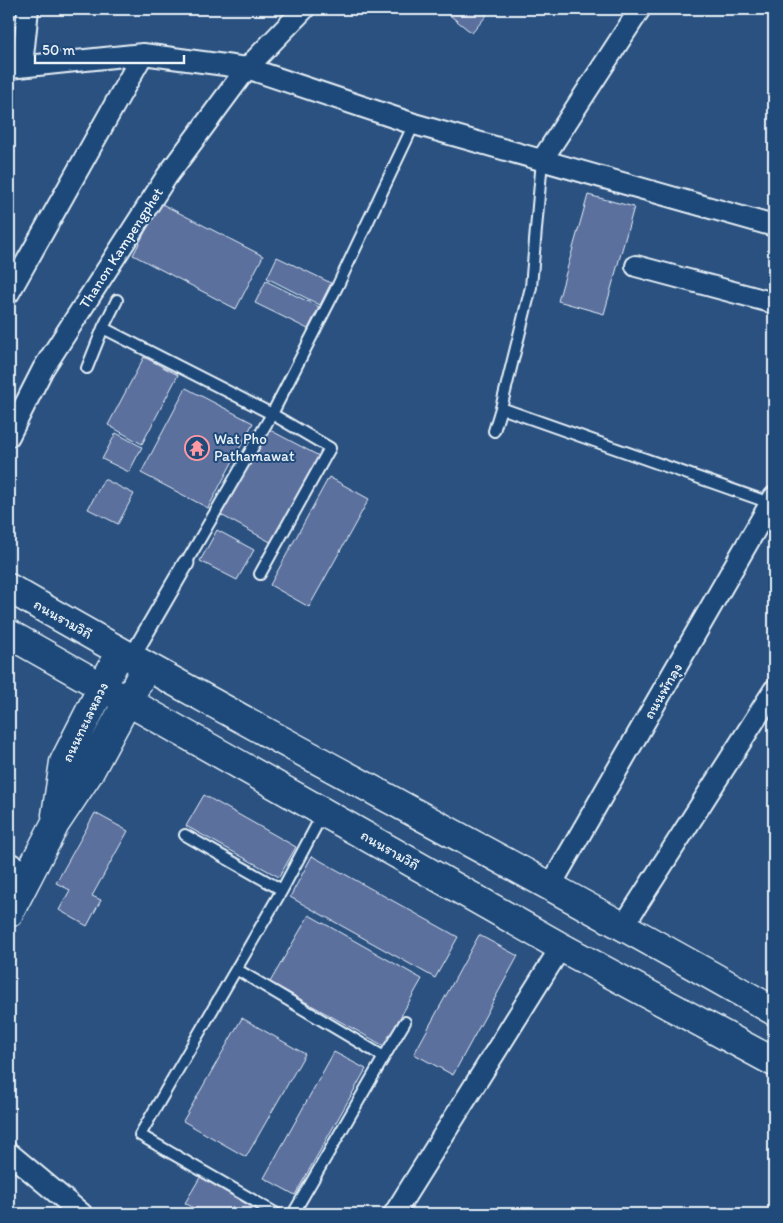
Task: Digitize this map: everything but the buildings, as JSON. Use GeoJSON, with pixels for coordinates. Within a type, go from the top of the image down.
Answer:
{"type":"FeatureCollection","features":[{"type":"Feature","properties":{"kind":"main road","name":"ถนนรามวิถี"},"geometry":{"type":"LineString","coordinates":[[9,588],[132,659],[624,925],[774,1011]]}},
{"type":"Feature","properties":{"kind":"main road","name":"ถนนรามวิถี"},"geometry":{"type":"LineString","coordinates":[[9,634],[561,947],[774,1062]]}},
{"type":"Feature","properties":{"kind":"main road","name":"ถนนทะเลหลวง"},"geometry":{"type":"LineString","coordinates":[[55,824],[64,762],[101,687],[132,659]]}},
{"type":"Feature","properties":{"kind":"main road","name":"ถนนทะเลหลวง"},"geometry":{"type":"LineString","coordinates":[[9,913],[19,869],[55,824],[89,773],[128,702],[132,659]]}},
{"type":"Feature","properties":{"kind":"street"},"geometry":{"type":"LineString","coordinates":[[28,9],[16,67],[143,54],[247,68],[414,124],[774,226]]}},
{"type":"Feature","properties":{"kind":"street","name":"Thanon Kampengphet"},"geometry":{"type":"LineString","coordinates":[[9,436],[44,369],[159,189],[247,68],[304,9]]}},
{"type":"Feature","properties":{"kind":"street"},"geometry":{"type":"LineString","coordinates":[[542,160],[640,9]]}},
{"type":"Feature","properties":{"kind":"street"},"geometry":{"type":"LineString","coordinates":[[9,293],[143,54]]}},
{"type":"Feature","properties":{"kind":"street"},"geometry":{"type":"LineString","coordinates":[[636,266],[774,303]]}},
{"type":"Feature","properties":{"kind":"street","name":"ถนนพัทลุง"},"geometry":{"type":"LineString","coordinates":[[551,885],[772,500]]}},
{"type":"Feature","properties":{"kind":"street"},"geometry":{"type":"LineString","coordinates":[[132,659],[186,563]]}},
{"type":"Feature","properties":{"kind":"street"},"geometry":{"type":"LineString","coordinates":[[624,925],[774,690]]}},
{"type":"Feature","properties":{"kind":"street"},"geometry":{"type":"LineString","coordinates":[[394,1214],[561,947]]}},
{"type":"Feature","properties":{"kind":"street"},"geometry":{"type":"LineString","coordinates":[[9,1153],[82,1214]]}},
{"type":"Feature","properties":{"kind":"lane"},"geometry":{"type":"LineString","coordinates":[[186,563],[272,414],[338,285],[414,124]]}},
{"type":"Feature","properties":{"kind":"lane"},"geometry":{"type":"LineString","coordinates":[[494,431],[531,286],[542,160]]}},
{"type":"Feature","properties":{"kind":"lane"},"geometry":{"type":"LineString","coordinates":[[87,368],[102,328],[117,300]]}},
{"type":"Feature","properties":{"kind":"lane"},"geometry":{"type":"LineString","coordinates":[[102,328],[272,414],[330,448],[260,574]]}},
{"type":"Feature","properties":{"kind":"lane"},"geometry":{"type":"LineString","coordinates":[[501,408],[772,500]]}},
{"type":"Feature","properties":{"kind":"lane"},"geometry":{"type":"LineString","coordinates":[[277,1214],[140,1135],[282,890],[324,812]]}},
{"type":"Feature","properties":{"kind":"lane"},"geometry":{"type":"LineString","coordinates":[[185,835],[282,890]]}},
{"type":"Feature","properties":{"kind":"lane"},"geometry":{"type":"LineString","coordinates":[[236,969],[384,1057]]}},
{"type":"Feature","properties":{"kind":"lane"},"geometry":{"type":"LineString","coordinates":[[293,1214],[405,1022]]}},
{"type":"Feature","properties":{"kind":"place","name":"Wat Pho Pathamawat"},"geometry":{"type":"Point","coordinates":[197,448]}}]}
